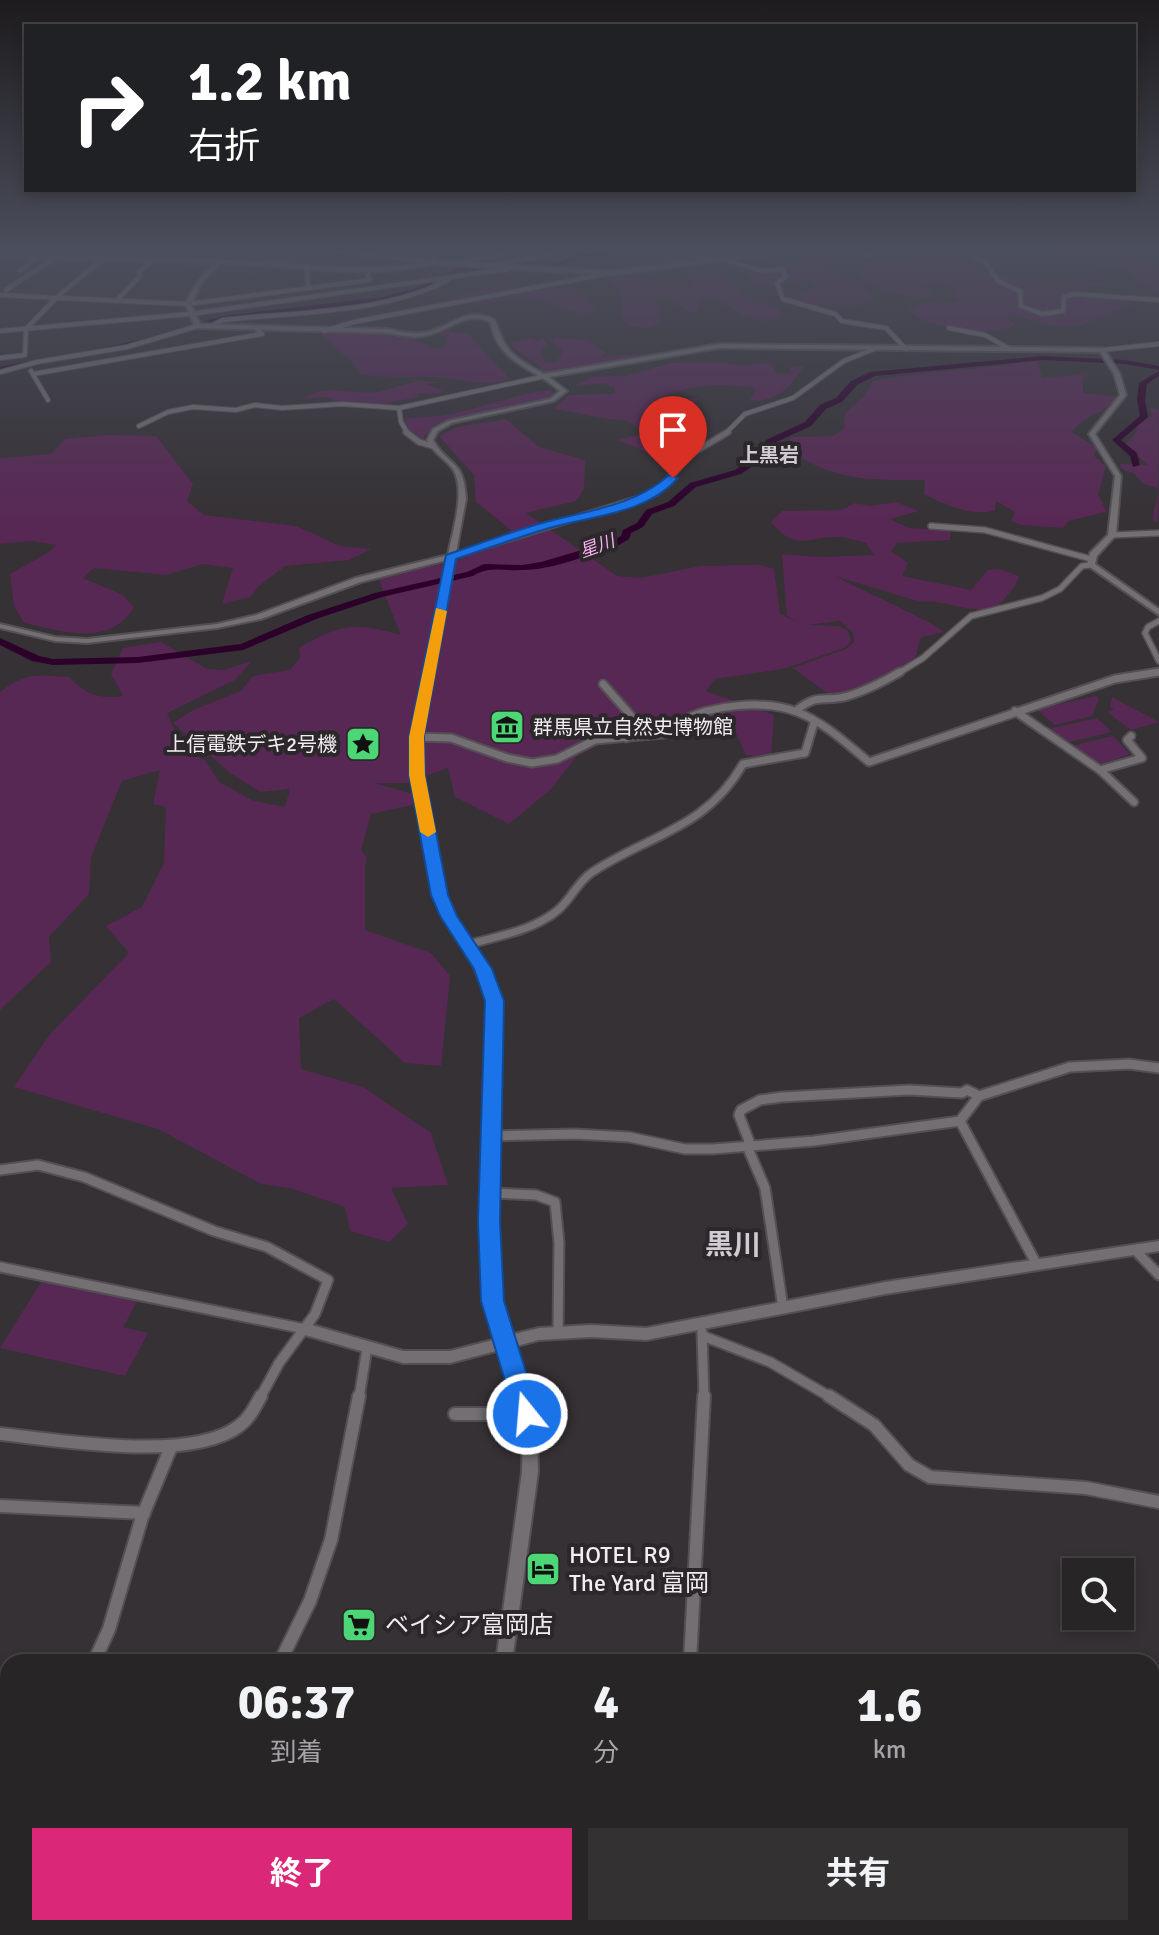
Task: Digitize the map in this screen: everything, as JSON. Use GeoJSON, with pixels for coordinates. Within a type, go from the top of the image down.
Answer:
{"type":"FeatureCollection","features":[{"type":"Feature","properties":{"kind":"street"},"geometry":{"type":"LineString","coordinates":[[0,358],[25,355],[26,340]]}},
{"type":"Feature","properties":{"kind":"street"},"geometry":{"type":"LineString","coordinates":[[0,372],[149,340]]}},
{"type":"Feature","properties":{"kind":"street"},"geometry":{"type":"LineString","coordinates":[[33,374],[226,340]]}},
{"type":"Feature","properties":{"kind":"street"},"geometry":{"type":"LineString","coordinates":[[496,340],[541,377],[561,388],[562,395],[536,404],[450,422],[433,432],[430,440],[433,446],[458,468],[462,483],[460,516],[417,737],[417,775],[440,895],[483,969],[494,1001],[489,1262],[492,1301],[527,1414],[530,1472],[505,1654]]}},
{"type":"Feature","properties":{"kind":"street"},"geometry":{"type":"LineString","coordinates":[[898,340],[906,349]]}},
{"type":"Feature","properties":{"kind":"street"},"geometry":{"type":"LineString","coordinates":[[994,340],[1008,348]]}},
{"type":"Feature","properties":{"kind":"street"},"geometry":{"type":"LineString","coordinates":[[139,426],[168,412],[193,407],[236,410],[255,405],[282,408],[342,404],[399,408],[541,377],[719,346],[1102,350],[1159,344]]}},
{"type":"Feature","properties":{"kind":"street"},"geometry":{"type":"LineString","coordinates":[[0,626],[73,641],[217,626],[258,617],[376,575],[450,557],[540,527],[637,501],[656,493],[691,454],[733,429],[745,414],[793,398],[844,361],[874,349]]}},
{"type":"Feature","properties":{"kind":"street"},"geometry":{"type":"LineString","coordinates":[[796,711],[810,699],[844,697],[875,687],[923,658],[971,616],[1042,598],[1060,589],[1091,562],[1112,535],[1118,476],[1092,434],[1123,395],[1102,350]]}},
{"type":"Feature","properties":{"kind":"street"},"geometry":{"type":"LineString","coordinates":[[26,365],[48,400]]}},
{"type":"Feature","properties":{"kind":"street"},"geometry":{"type":"LineString","coordinates":[[399,408],[399,420],[406,432],[425,446],[433,446]]}},
{"type":"Feature","properties":{"kind":"street"},"geometry":{"type":"LineString","coordinates":[[931,526],[985,530],[1091,562],[1159,613]]}},
{"type":"Feature","properties":{"kind":"street"},"geometry":{"type":"LineString","coordinates":[[1112,535],[1157,533]]}},
{"type":"Feature","properties":{"kind":"street"},"geometry":{"type":"LineString","coordinates":[[1159,621],[1146,628],[1145,633],[1159,661]]}},
{"type":"Feature","properties":{"kind":"street"},"geometry":{"type":"LineString","coordinates":[[417,737],[451,738],[507,758],[532,763],[557,759],[595,740],[674,733],[680,729],[685,718],[743,703],[796,711],[832,732],[869,762],[1115,679],[1159,672]]}},
{"type":"Feature","properties":{"kind":"street"},"geometry":{"type":"LineString","coordinates":[[603,684],[634,719],[626,738]]}},
{"type":"Feature","properties":{"kind":"street"},"geometry":{"type":"LineString","coordinates":[[1015,711],[1100,770],[1134,802]]}},
{"type":"Feature","properties":{"kind":"street"},"geometry":{"type":"LineString","coordinates":[[467,945],[548,917],[562,907],[580,882],[590,874],[698,816],[727,792],[743,764],[805,753],[814,723]]}},
{"type":"Feature","properties":{"kind":"street"},"geometry":{"type":"LineString","coordinates":[[1100,770],[1142,758],[1127,740],[1131,736]]}},
{"type":"Feature","properties":{"kind":"street"},"geometry":{"type":"LineString","coordinates":[[491,1136],[575,1134],[629,1137],[685,1149],[814,1141],[960,1121],[979,1096],[1070,1067],[1129,1064],[1159,1068]]}},
{"type":"Feature","properties":{"kind":"street"},"geometry":{"type":"LineString","coordinates":[[783,1308],[765,1188],[747,1146],[749,1141],[739,1115],[741,1110],[777,1097],[911,1087],[962,1093],[967,1090],[979,1096]]}},
{"type":"Feature","properties":{"kind":"street"},"geometry":{"type":"LineString","coordinates":[[960,1121],[1037,1265]]}},
{"type":"Feature","properties":{"kind":"street"},"geometry":{"type":"LineString","coordinates":[[0,1170],[38,1165],[84,1177],[214,1231],[267,1247],[328,1280],[320,1306],[241,1425],[220,1439],[171,1447],[0,1434]]}},
{"type":"Feature","properties":{"kind":"street"},"geometry":{"type":"LineString","coordinates":[[491,1193],[536,1195],[555,1202],[559,1243],[558,1331]]}},
{"type":"Feature","properties":{"kind":"street"},"geometry":{"type":"LineString","coordinates":[[0,1267],[305,1329],[403,1357],[450,1357],[558,1331],[646,1334],[701,1329],[783,1308],[885,1288],[1159,1246]]}},
{"type":"Feature","properties":{"kind":"street"},"geometry":{"type":"LineString","coordinates":[[1135,1250],[1159,1275]]}},
{"type":"Feature","properties":{"kind":"street"},"geometry":{"type":"LineString","coordinates":[[701,1329],[803,1380],[874,1425],[909,1465],[930,1477],[1086,1488],[1159,1502]]}},
{"type":"Feature","properties":{"kind":"street"},"geometry":{"type":"LineString","coordinates":[[690,1654],[704,1405],[701,1329]]}},
{"type":"Feature","properties":{"kind":"street"},"geometry":{"type":"LineString","coordinates":[[283,1654],[310,1604],[338,1514],[367,1348]]}},
{"type":"Feature","properties":{"kind":"street"},"geometry":{"type":"LineString","coordinates":[[455,1414],[527,1414]]}},
{"type":"Feature","properties":{"kind":"street"},"geometry":{"type":"LineString","coordinates":[[98,1654],[109,1629],[144,1513],[171,1447]]}},
{"type":"Feature","properties":{"kind":"street"},"geometry":{"type":"LineString","coordinates":[[0,1506],[144,1513]]}},
{"type":"Feature","properties":{"kind":"shaded area"},"geometry":{"type":"Polygon","coordinates":[[[327,340],[416,340],[435,349],[445,345],[446,340],[474,340],[510,379],[484,383],[441,377],[359,374],[354,363],[327,340]]]}},
{"type":"Feature","properties":{"kind":"shaded area"},"geometry":{"type":"Polygon","coordinates":[[[545,340],[547,345],[540,352],[544,361],[553,363],[563,350],[550,340],[587,340],[606,353],[601,357],[646,353],[611,365],[548,373],[540,372],[541,367],[512,347],[512,342],[545,340]]]}},
{"type":"Feature","properties":{"kind":"shaded area"},"geometry":{"type":"Polygon","coordinates":[[[720,362],[741,366],[771,362],[776,374],[793,373],[789,367],[803,366],[789,387],[758,401],[750,400],[756,391],[753,387],[729,385],[696,387],[663,397],[701,399],[690,404],[701,414],[699,420],[670,432],[674,444],[685,446],[681,461],[653,455],[618,440],[645,433],[626,420],[554,408],[569,395],[615,394],[614,388],[604,383],[576,386],[591,377],[626,376],[671,363],[720,362]]]}},
{"type":"Feature","properties":{"kind":"shaded area"},"geometry":{"type":"Polygon","coordinates":[[[1038,362],[1042,378],[1088,374],[1083,378],[1083,393],[1116,397],[1072,432],[1097,448],[1094,456],[1106,466],[1098,495],[1107,512],[1068,521],[1063,528],[1021,525],[1011,521],[1015,512],[996,501],[995,510],[987,512],[959,509],[924,494],[925,480],[854,477],[821,468],[790,449],[790,437],[833,436],[844,428],[845,413],[864,396],[873,381],[1038,362]]]}},
{"type":"Feature","properties":{"kind":"shaded area"},"geometry":{"type":"Polygon","coordinates":[[[420,381],[438,382],[425,384],[444,390],[437,394],[417,393],[418,397],[388,403],[388,406],[338,403],[328,397],[303,399],[321,391],[377,392],[420,381]]]}},
{"type":"Feature","properties":{"kind":"shaded area"},"geometry":{"type":"Polygon","coordinates":[[[550,390],[555,395],[549,399],[437,423],[424,436],[424,443],[407,432],[400,420],[451,414],[550,390]]]}},
{"type":"Feature","properties":{"kind":"shaded area"},"geometry":{"type":"Polygon","coordinates":[[[1150,407],[1159,409],[1158,523],[1153,520],[1158,488],[1143,484],[1134,473],[1125,471],[1119,464],[1148,465],[1125,445],[1136,433],[1137,423],[1152,417],[1150,407]]]}},
{"type":"Feature","properties":{"kind":"shaded area"},"geometry":{"type":"Polygon","coordinates":[[[506,419],[539,447],[585,460],[584,489],[576,501],[526,513],[617,576],[641,578],[700,566],[760,565],[774,569],[780,614],[805,625],[787,616],[782,554],[820,557],[874,555],[866,543],[846,538],[793,540],[771,522],[782,511],[841,510],[855,503],[870,506],[896,502],[919,511],[890,519],[909,528],[951,531],[950,540],[897,543],[891,551],[908,563],[902,576],[971,590],[988,570],[1000,569],[1019,576],[1014,587],[998,605],[978,609],[921,602],[834,576],[944,632],[921,637],[915,658],[875,683],[852,692],[829,693],[793,668],[846,649],[854,642],[853,633],[840,621],[806,625],[838,626],[848,631],[851,641],[844,648],[783,669],[715,679],[706,691],[774,715],[771,758],[746,755],[730,719],[655,726],[621,734],[577,756],[551,789],[509,824],[455,797],[448,768],[406,783],[374,783],[416,795],[412,805],[371,814],[361,850],[367,858],[365,930],[431,953],[450,976],[441,1066],[405,1063],[334,999],[299,1018],[301,1069],[363,1087],[431,1133],[448,1185],[391,1188],[408,1224],[389,1242],[350,1231],[345,1207],[290,1188],[261,1184],[158,1129],[14,1087],[50,1034],[129,953],[106,926],[142,907],[164,863],[166,807],[153,804],[160,770],[122,781],[91,857],[89,894],[49,937],[51,962],[0,1010],[0,692],[25,678],[49,676],[69,677],[93,694],[123,696],[111,674],[123,648],[161,642],[207,669],[224,670],[252,661],[235,680],[167,713],[181,741],[191,753],[205,760],[219,782],[254,801],[285,807],[290,789],[261,792],[230,773],[173,723],[193,710],[241,691],[253,676],[290,670],[300,658],[299,648],[326,634],[359,627],[401,635],[378,578],[460,560],[511,530],[476,502],[474,475],[439,436],[457,427],[506,419]]]}},
{"type":"Feature","properties":{"kind":"shaded area"},"geometry":{"type":"Polygon","coordinates":[[[107,435],[156,436],[193,484],[187,501],[204,515],[296,526],[340,546],[371,549],[349,560],[285,566],[250,597],[222,604],[233,568],[202,564],[167,575],[94,568],[83,578],[123,595],[134,607],[124,620],[112,628],[84,633],[24,623],[14,606],[10,574],[56,545],[32,541],[0,544],[0,458],[51,454],[65,439],[107,435]]]}},
{"type":"Feature","properties":{"kind":"shaded area"},"geometry":{"type":"Polygon","coordinates":[[[1096,696],[1099,699],[1092,716],[1055,725],[1036,709],[1096,696]]]}},
{"type":"Feature","properties":{"kind":"shaded area"},"geometry":{"type":"Polygon","coordinates":[[[1112,697],[1159,722],[1131,730],[1107,712],[1114,709],[1110,707],[1112,697]]]}},
{"type":"Feature","properties":{"kind":"shaded area"},"geometry":{"type":"Polygon","coordinates":[[[1097,718],[1112,732],[1069,742],[1048,729],[1097,718]]]}},
{"type":"Feature","properties":{"kind":"shaded area"},"geometry":{"type":"Polygon","coordinates":[[[1113,736],[1130,754],[1104,764],[1071,746],[1113,736]]]}},
{"type":"Feature","properties":{"kind":"shaded area"},"geometry":{"type":"Polygon","coordinates":[[[45,1276],[140,1296],[123,1327],[148,1333],[125,1376],[0,1348],[45,1276]]]}},
{"type":"Feature","properties":{"kind":"waterway"},"geometry":{"type":"LineString","coordinates":[[79,354],[146,340]]}},
{"type":"Feature","properties":{"kind":"waterway","name":"星川"},"geometry":{"type":"LineString","coordinates":[[0,641],[36,659],[53,662],[138,660],[243,647],[312,617],[379,595],[470,574],[484,567],[541,565],[616,543],[626,537],[626,532],[640,525],[649,512],[671,504],[693,485],[738,472],[760,457],[769,442],[808,424],[823,407],[839,400],[854,383],[873,374],[1043,358],[1125,362],[1159,368]]}},
{"type":"Feature","properties":{"kind":"waterway"},"geometry":{"type":"LineString","coordinates":[[0,369],[43,360]]}},
{"type":"Feature","properties":{"kind":"waterway"},"geometry":{"type":"LineString","coordinates":[[1136,465],[1134,455],[1116,440],[1144,417],[1141,400],[1143,383],[1159,373]]}},
{"type":"Feature","properties":{"kind":"slow traffic"},"geometry":{"type":"LineString","coordinates":[[428,832],[416,755],[431,650],[440,611]]}},
{"type":"Feature","properties":{"kind":"place","name":"群馬県立自然史博物館"},"geometry":{"type":"Point","coordinates":[507,727]}},
{"type":"Feature","properties":{"kind":"place","name":"上信電鉄デキ2号機"},"geometry":{"type":"Point","coordinates":[363,744]}},
{"type":"Feature","properties":{"kind":"place","name":"HOTEL R9 The Yard 富岡"},"geometry":{"type":"Point","coordinates":[543,1569]}},
{"type":"Feature","properties":{"kind":"place","name":"ベイシア富岡店"},"geometry":{"type":"Point","coordinates":[359,1625]}},
{"type":"Feature","properties":{"kind":"district","name":"上黒岩"},"geometry":{"type":"Point","coordinates":[769,455]}},
{"type":"Feature","properties":{"kind":"district","name":"黒川"},"geometry":{"type":"Point","coordinates":[733,1244]}},
{"type":"Feature","properties":{"kind":"route"},"geometry":{"type":"LineString","coordinates":[[527,1414],[492,1301],[489,1221],[494,1001],[483,969],[449,916],[440,895],[417,775],[417,737],[450,557],[540,527],[637,501],[656,493],[673,478]]}}]}
